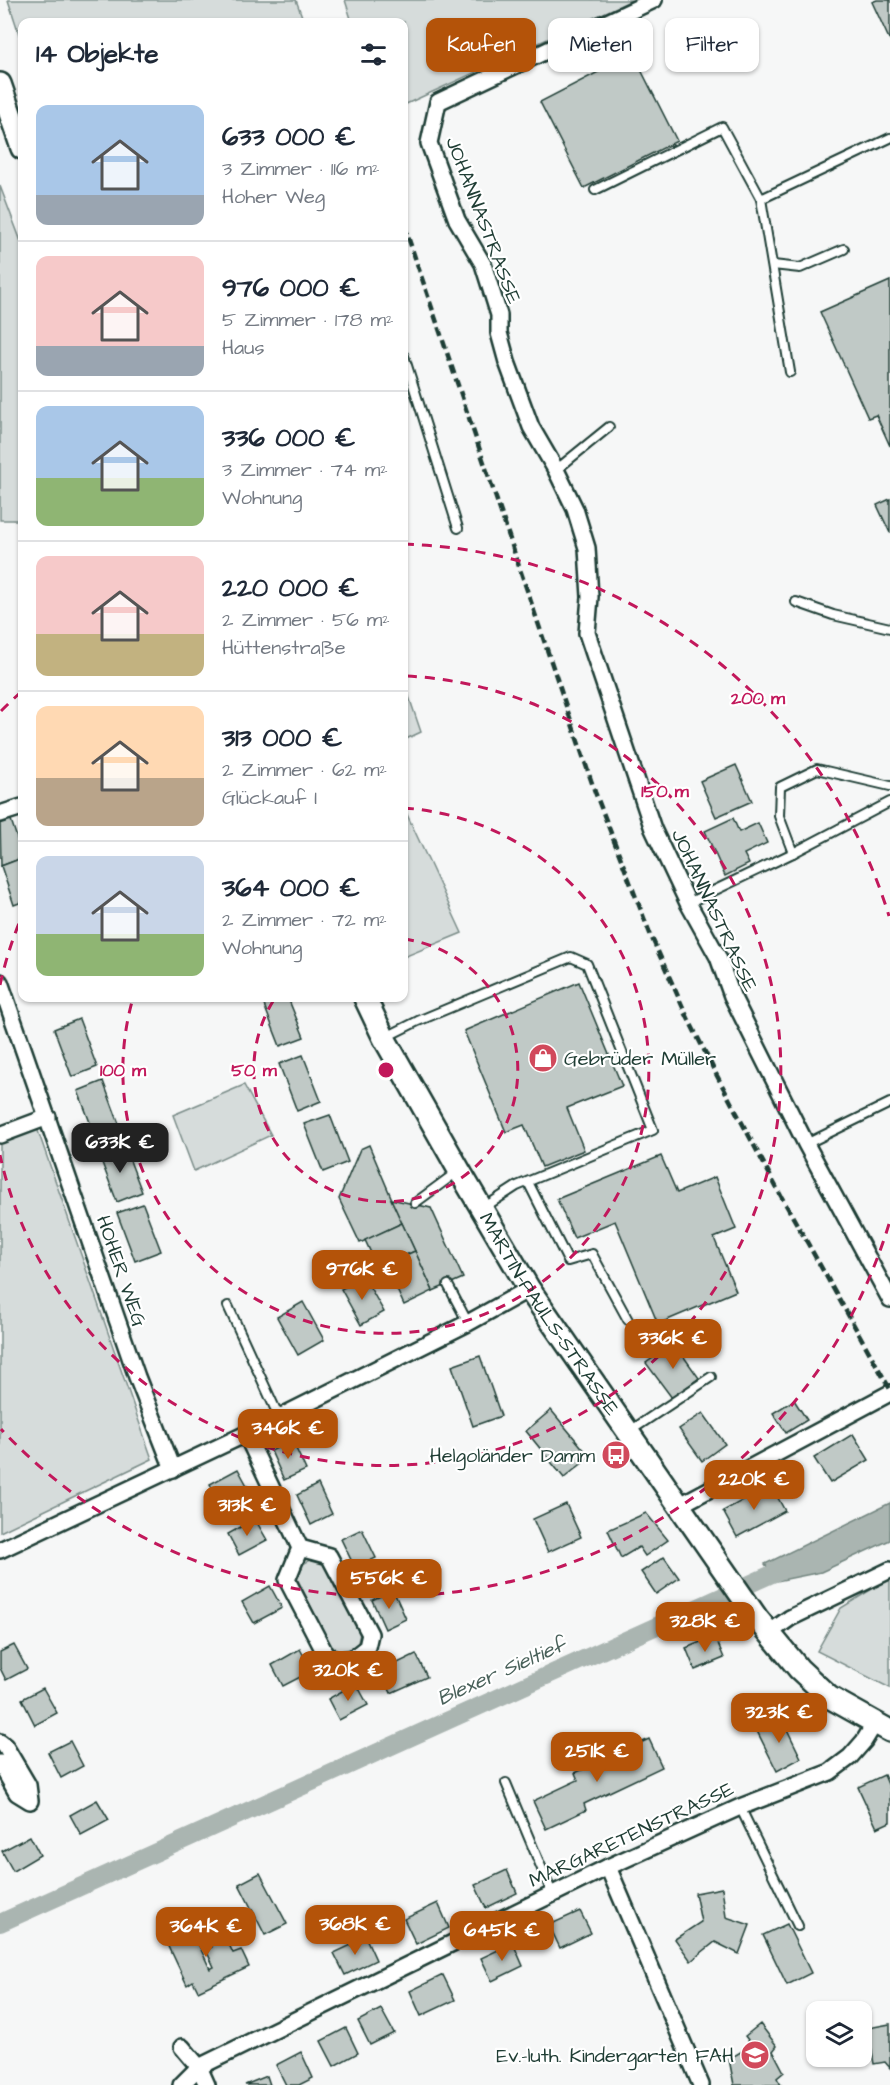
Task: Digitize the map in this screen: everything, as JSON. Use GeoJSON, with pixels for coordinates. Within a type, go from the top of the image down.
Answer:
{"type":"FeatureCollection","features":[{"type":"Feature","properties":{"kind":"street","name":"JOHANNASTRASSE"},"geometry":{"type":"LineString","coordinates":[[654,0],[438,102],[429,143],[457,220],[483,264],[499,315],[499,333],[507,362],[531,427],[575,509],[587,548],[590,597],[587,633],[653,829],[688,903],[718,957],[732,996],[806,1144],[890,1298]]}},
{"type":"Feature","properties":{"kind":"street"},"geometry":{"type":"LineString","coordinates":[[0,84],[18,136]]}},
{"type":"Feature","properties":{"kind":"street"},"geometry":{"type":"LineString","coordinates":[[0,814],[18,808]]}},
{"type":"Feature","properties":{"kind":"street","name":"HOHER WEG"},"geometry":{"type":"LineString","coordinates":[[0,982],[137,1377],[173,1469]]}},
{"type":"Feature","properties":{"kind":"street","name":"MARTIN-PAULS-STRASSE"},"geometry":{"type":"LineString","coordinates":[[366,1002],[384,1038],[529,1289],[763,1626],[799,1669],[829,1696],[882,1727]]}},
{"type":"Feature","properties":{"kind":"street"},"geometry":{"type":"LineString","coordinates":[[0,1135],[48,1117]]}},
{"type":"Feature","properties":{"kind":"street"},"geometry":{"type":"LineString","coordinates":[[0,1550],[246,1434],[468,1323],[529,1289]]}},
{"type":"Feature","properties":{"kind":"street"},"geometry":{"type":"LineString","coordinates":[[680,1505],[890,1393]]}},
{"type":"Feature","properties":{"kind":"street"},"geometry":{"type":"LineString","coordinates":[[246,1434],[300,1548],[287,1580],[326,1653],[336,1661],[353,1658],[367,1647],[370,1635],[329,1556],[300,1548]]}},
{"type":"Feature","properties":{"kind":"street"},"geometry":{"type":"LineString","coordinates":[[763,1626],[790,1618],[890,1570]]}},
{"type":"Feature","properties":{"kind":"street","name":"MARGARETENSTRASSE"},"geometry":{"type":"LineString","coordinates":[[181,2085],[199,2067],[552,1893],[740,1807],[830,1772],[882,1727]]}},
{"type":"Feature","properties":{"kind":"street"},"geometry":{"type":"LineString","coordinates":[[0,1742],[5,1746],[28,1785],[30,1801],[17,1793],[0,1763]]}},
{"type":"Feature","properties":{"kind":"street"},"geometry":{"type":"LineString","coordinates":[[608,1867],[701,2085]]}},
{"type":"Feature","properties":{"kind":"street"},"geometry":{"type":"LineString","coordinates":[[182,2047],[199,2067],[207,2085]]}},
{"type":"Feature","properties":{"kind":"lane"},"geometry":{"type":"LineString","coordinates":[[595,190],[722,127],[761,199],[790,372]]}},
{"type":"Feature","properties":{"kind":"lane"},"geometry":{"type":"LineString","coordinates":[[761,199],[890,138]]}},
{"type":"Feature","properties":{"kind":"lane"},"geometry":{"type":"LineString","coordinates":[[773,266],[800,268],[844,249]]}},
{"type":"Feature","properties":{"kind":"lane"},"geometry":{"type":"LineString","coordinates":[[408,369],[458,528]]}},
{"type":"Feature","properties":{"kind":"lane"},"geometry":{"type":"LineString","coordinates":[[556,470],[609,427]]}},
{"type":"Feature","properties":{"kind":"lane"},"geometry":{"type":"LineString","coordinates":[[796,602],[833,615],[890,628]]}},
{"type":"Feature","properties":{"kind":"lane"},"geometry":{"type":"LineString","coordinates":[[793,853],[779,816],[780,788],[818,769],[890,786]]}},
{"type":"Feature","properties":{"kind":"lane"},"geometry":{"type":"LineString","coordinates":[[688,903],[793,853],[890,802]]}},
{"type":"Feature","properties":{"kind":"lane"},"geometry":{"type":"LineString","coordinates":[[384,1038],[418,1021],[571,957],[587,964],[653,1130],[517,1186],[482,1209]]}},
{"type":"Feature","properties":{"kind":"lane"},"geometry":{"type":"LineString","coordinates":[[806,1144],[890,1103]]}},
{"type":"Feature","properties":{"kind":"lane"},"geometry":{"type":"LineString","coordinates":[[415,1203],[459,1170]]}},
{"type":"Feature","properties":{"kind":"lane"},"geometry":{"type":"LineString","coordinates":[[528,1182],[568,1261],[592,1254],[628,1320]]}},
{"type":"Feature","properties":{"kind":"lane"},"geometry":{"type":"LineString","coordinates":[[448,1285],[468,1323]]}},
{"type":"Feature","properties":{"kind":"lane"},"geometry":{"type":"LineString","coordinates":[[228,1306],[279,1417]]}},
{"type":"Feature","properties":{"kind":"lane"},"geometry":{"type":"LineString","coordinates":[[628,1432],[711,1377]]}},
{"type":"Feature","properties":{"kind":"lane"},"geometry":{"type":"LineString","coordinates":[[506,1783],[552,1893]]}},
{"type":"Feature","properties":{"kind":"lane"},"geometry":{"type":"LineString","coordinates":[[740,1807],[798,1926]]}},
{"type":"Feature","properties":{"kind":"shaded area"},"geometry":{"type":"Polygon","coordinates":[[[8,0],[296,0],[303,18],[18,18],[18,31],[8,0]]]}},
{"type":"Feature","properties":{"kind":"shaded area"},"geometry":{"type":"Polygon","coordinates":[[[345,0],[632,0],[593,18],[548,18],[548,39],[536,44],[536,18],[426,18],[426,72],[476,72],[408,103],[408,18],[351,18],[345,0]]]}},
{"type":"Feature","properties":{"kind":"shaded area"},"geometry":{"type":"Polygon","coordinates":[[[0,186],[18,233],[18,520],[0,520],[0,186]]]}},
{"type":"Feature","properties":{"kind":"shaded area"},"geometry":{"type":"Polygon","coordinates":[[[408,694],[421,732],[408,738],[408,694]]]}},
{"type":"Feature","properties":{"kind":"shaded area"},"geometry":{"type":"Polygon","coordinates":[[[408,817],[462,933],[408,955],[408,817]]]}},
{"type":"Feature","properties":{"kind":"shaded area"},"geometry":{"type":"Polygon","coordinates":[[[244,1085],[271,1135],[194,1171],[173,1115],[244,1085]]]}},
{"type":"Feature","properties":{"kind":"shaded area"},"geometry":{"type":"Polygon","coordinates":[[[37,1128],[152,1459],[0,1532],[0,1142],[37,1128]]]}},
{"type":"Feature","properties":{"kind":"shaded area"},"geometry":{"type":"Polygon","coordinates":[[[890,1503],[890,1540],[821,1572],[777,1581],[765,1564],[890,1503]]]}},
{"type":"Feature","properties":{"kind":"shaded area"},"geometry":{"type":"Polygon","coordinates":[[[312,1559],[322,1561],[360,1633],[357,1647],[350,1652],[339,1652],[331,1647],[295,1574],[301,1565],[312,1559]]]}},
{"type":"Feature","properties":{"kind":"shaded area"},"geometry":{"type":"Polygon","coordinates":[[[890,1578],[890,1688],[817,1651],[841,1608],[890,1578]]]}},
{"type":"Feature","properties":{"kind":"building"},"geometry":{"type":"Polygon","coordinates":[[[890,0],[890,41],[872,2],[890,0]]]}},
{"type":"Feature","properties":{"kind":"building"},"geometry":{"type":"Polygon","coordinates":[[[598,72],[642,72],[677,141],[584,188],[540,102],[598,72]]]}},
{"type":"Feature","properties":{"kind":"building"},"geometry":{"type":"Polygon","coordinates":[[[890,281],[890,446],[876,415],[868,418],[820,312],[890,281]]]}},
{"type":"Feature","properties":{"kind":"building"},"geometry":{"type":"Polygon","coordinates":[[[890,499],[890,533],[877,505],[890,499]]]}},
{"type":"Feature","properties":{"kind":"building"},"geometry":{"type":"Polygon","coordinates":[[[736,765],[752,801],[716,817],[700,781],[736,765]]]}},
{"type":"Feature","properties":{"kind":"building"},"geometry":{"type":"Polygon","coordinates":[[[10,817],[18,841],[18,860],[1,866],[0,820],[10,817]]]}},
{"type":"Feature","properties":{"kind":"building"},"geometry":{"type":"Polygon","coordinates":[[[733,818],[739,832],[758,823],[767,843],[744,854],[749,864],[725,876],[705,831],[733,818]]]}},
{"type":"Feature","properties":{"kind":"building"},"geometry":{"type":"Polygon","coordinates":[[[18,860],[18,904],[14,905],[1,866],[18,860]]]}},
{"type":"Feature","properties":{"kind":"building","name":"Gebrüder Müller"},"geometry":{"type":"Polygon","coordinates":[[[579,982],[622,1086],[567,1108],[584,1150],[542,1167],[524,1125],[506,1132],[464,1031],[579,982]]]}},
{"type":"Feature","properties":{"kind":"building"},"geometry":{"type":"Polygon","coordinates":[[[263,1002],[290,1002],[304,1037],[280,1046],[263,1002]]]}},
{"type":"Feature","properties":{"kind":"building"},"geometry":{"type":"Polygon","coordinates":[[[79,1019],[97,1067],[72,1077],[54,1029],[79,1019]]]}},
{"type":"Feature","properties":{"kind":"building"},"geometry":{"type":"Polygon","coordinates":[[[303,1055],[321,1101],[297,1111],[279,1064],[303,1055]]]}},
{"type":"Feature","properties":{"kind":"building"},"geometry":{"type":"Polygon","coordinates":[[[103,1081],[121,1129],[96,1138],[78,1091],[103,1081]]]}},
{"type":"Feature","properties":{"kind":"building"},"geometry":{"type":"Polygon","coordinates":[[[330,1115],[348,1162],[323,1172],[304,1124],[330,1115]]]}},
{"type":"Feature","properties":{"kind":"building"},"geometry":{"type":"Polygon","coordinates":[[[124,1145],[142,1192],[117,1202],[99,1155],[124,1145]]]}},
{"type":"Feature","properties":{"kind":"building"},"geometry":{"type":"Polygon","coordinates":[[[369,1145],[402,1223],[360,1243],[339,1199],[360,1149],[369,1145]]]}},
{"type":"Feature","properties":{"kind":"building"},"geometry":{"type":"Polygon","coordinates":[[[661,1156],[677,1193],[715,1177],[736,1229],[714,1238],[736,1291],[658,1324],[615,1221],[574,1238],[557,1199],[661,1156]]]}},
{"type":"Feature","properties":{"kind":"building"},"geometry":{"type":"Polygon","coordinates":[[[391,1199],[431,1208],[463,1278],[433,1291],[391,1199]]]}},
{"type":"Feature","properties":{"kind":"building"},"geometry":{"type":"Polygon","coordinates":[[[143,1204],[161,1251],[135,1261],[117,1213],[143,1204]]]}},
{"type":"Feature","properties":{"kind":"building"},"geometry":{"type":"Polygon","coordinates":[[[402,1223],[415,1251],[378,1268],[365,1240],[402,1223]]]}},
{"type":"Feature","properties":{"kind":"building"},"geometry":{"type":"Polygon","coordinates":[[[415,1251],[433,1291],[404,1305],[385,1264],[415,1251]]]}},
{"type":"Feature","properties":{"kind":"building"},"geometry":{"type":"Polygon","coordinates":[[[364,1277],[384,1312],[361,1325],[341,1289],[364,1277]]]}},
{"type":"Feature","properties":{"kind":"building"},"geometry":{"type":"Polygon","coordinates":[[[303,1302],[324,1340],[298,1355],[277,1317],[303,1302]]]}},
{"type":"Feature","properties":{"kind":"building"},"geometry":{"type":"Polygon","coordinates":[[[674,1343],[699,1378],[672,1398],[646,1363],[674,1343]]]}},
{"type":"Feature","properties":{"kind":"building"},"geometry":{"type":"Polygon","coordinates":[[[480,1356],[501,1416],[473,1426],[452,1366],[480,1356]]]}},
{"type":"Feature","properties":{"kind":"building"},"geometry":{"type":"Polygon","coordinates":[[[794,1400],[807,1420],[786,1433],[773,1413],[794,1400]]]}},
{"type":"Feature","properties":{"kind":"building"},"geometry":{"type":"Polygon","coordinates":[[[551,1410],[590,1457],[564,1478],[526,1431],[551,1410]]]}},
{"type":"Feature","properties":{"kind":"building"},"geometry":{"type":"Polygon","coordinates":[[[703,1413],[725,1444],[702,1461],[679,1429],[703,1413]]]}},
{"type":"Feature","properties":{"kind":"building"},"geometry":{"type":"Polygon","coordinates":[[[853,1434],[869,1460],[830,1483],[814,1458],[853,1434]]]}},
{"type":"Feature","properties":{"kind":"building"},"geometry":{"type":"Polygon","coordinates":[[[292,1440],[306,1470],[284,1480],[271,1451],[292,1440]]]}},
{"type":"Feature","properties":{"kind":"building"},"geometry":{"type":"Polygon","coordinates":[[[238,1469],[249,1489],[221,1505],[210,1484],[238,1469]]]}},
{"type":"Feature","properties":{"kind":"building"},"geometry":{"type":"Polygon","coordinates":[[[318,1484],[332,1514],[311,1525],[297,1495],[318,1484]]]}},
{"type":"Feature","properties":{"kind":"building"},"geometry":{"type":"Polygon","coordinates":[[[771,1485],[785,1511],[737,1537],[723,1511],[771,1485]]]}},
{"type":"Feature","properties":{"kind":"building"},"geometry":{"type":"Polygon","coordinates":[[[566,1504],[581,1537],[548,1552],[533,1519],[566,1504]]]}},
{"type":"Feature","properties":{"kind":"building"},"geometry":{"type":"Polygon","coordinates":[[[646,1513],[668,1540],[645,1556],[639,1547],[621,1558],[608,1530],[646,1513]]]}},
{"type":"Feature","properties":{"kind":"building"},"geometry":{"type":"Polygon","coordinates":[[[255,1519],[267,1540],[239,1555],[228,1534],[255,1519]]]}},
{"type":"Feature","properties":{"kind":"building"},"geometry":{"type":"Polygon","coordinates":[[[362,1529],[376,1558],[355,1568],[341,1539],[362,1529]]]}},
{"type":"Feature","properties":{"kind":"building"},"geometry":{"type":"Polygon","coordinates":[[[664,1557],[679,1578],[656,1594],[641,1572],[664,1557]]]}},
{"type":"Feature","properties":{"kind":"building"},"geometry":{"type":"Polygon","coordinates":[[[270,1586],[282,1608],[254,1623],[242,1602],[270,1586]]]}},
{"type":"Feature","properties":{"kind":"building"},"geometry":{"type":"Polygon","coordinates":[[[393,1590],[406,1619],[385,1629],[372,1600],[393,1590]]]}},
{"type":"Feature","properties":{"kind":"building"},"geometry":{"type":"Polygon","coordinates":[[[715,1636],[724,1658],[695,1670],[686,1648],[715,1636]]]}},
{"type":"Feature","properties":{"kind":"building"},"geometry":{"type":"Polygon","coordinates":[[[14,1645],[27,1669],[6,1680],[0,1668],[0,1652],[14,1645]]]}},
{"type":"Feature","properties":{"kind":"building"},"geometry":{"type":"Polygon","coordinates":[[[300,1649],[312,1671],[283,1686],[272,1665],[300,1649]]]}},
{"type":"Feature","properties":{"kind":"building"},"geometry":{"type":"Polygon","coordinates":[[[416,1654],[427,1677],[391,1693],[381,1671],[416,1654]]]}},
{"type":"Feature","properties":{"kind":"building"},"geometry":{"type":"Polygon","coordinates":[[[356,1683],[368,1705],[339,1720],[328,1699],[356,1683]]]}},
{"type":"Feature","properties":{"kind":"building"},"geometry":{"type":"Polygon","coordinates":[[[43,1688],[57,1713],[35,1725],[22,1699],[43,1688]]]}},
{"type":"Feature","properties":{"kind":"building"},"geometry":{"type":"Polygon","coordinates":[[[781,1717],[801,1758],[777,1771],[756,1729],[781,1717]]]}},
{"type":"Feature","properties":{"kind":"building"},"geometry":{"type":"Polygon","coordinates":[[[649,1739],[662,1767],[584,1804],[586,1810],[546,1829],[533,1801],[578,1780],[575,1773],[649,1739]]]}},
{"type":"Feature","properties":{"kind":"building"},"geometry":{"type":"Polygon","coordinates":[[[70,1741],[83,1766],[61,1778],[48,1752],[70,1741]]]}},
{"type":"Feature","properties":{"kind":"building"},"geometry":{"type":"Polygon","coordinates":[[[884,1775],[890,1789],[890,1822],[877,1828],[858,1787],[884,1775]]]}},
{"type":"Feature","properties":{"kind":"building"},"geometry":{"type":"Polygon","coordinates":[[[97,1800],[109,1820],[81,1835],[70,1815],[97,1800]]]}},
{"type":"Feature","properties":{"kind":"building"},"geometry":{"type":"Polygon","coordinates":[[[30,1836],[40,1855],[13,1871],[2,1851],[30,1836]]]}},
{"type":"Feature","properties":{"kind":"building"},"geometry":{"type":"Polygon","coordinates":[[[507,1870],[517,1893],[486,1908],[475,1885],[507,1870]]]}},
{"type":"Feature","properties":{"kind":"building"},"geometry":{"type":"Polygon","coordinates":[[[260,1873],[287,1924],[265,1935],[239,1884],[260,1873]]]}},
{"type":"Feature","properties":{"kind":"building"},"geometry":{"type":"Polygon","coordinates":[[[722,1888],[726,1917],[750,1925],[739,1954],[715,1942],[691,1961],[675,1939],[701,1922],[695,1893],[722,1888]]]}},
{"type":"Feature","properties":{"kind":"building"},"geometry":{"type":"Polygon","coordinates":[[[438,1903],[449,1928],[416,1944],[404,1919],[438,1903]]]}},
{"type":"Feature","properties":{"kind":"building"},"geometry":{"type":"Polygon","coordinates":[[[580,1911],[591,1933],[560,1948],[549,1925],[580,1911]]]}},
{"type":"Feature","properties":{"kind":"building"},"geometry":{"type":"Polygon","coordinates":[[[787,1924],[811,1973],[787,1985],[763,1935],[787,1924]]]}},
{"type":"Feature","properties":{"kind":"building"},"geometry":{"type":"Polygon","coordinates":[[[221,1927],[233,1953],[241,1950],[249,1967],[198,1991],[193,1981],[187,1985],[166,1940],[191,1928],[210,1969],[214,1967],[206,1950],[212,1947],[206,1934],[221,1927]]]}},
{"type":"Feature","properties":{"kind":"building"},"geometry":{"type":"Polygon","coordinates":[[[366,1938],[376,1960],[345,1975],[334,1953],[366,1938]]]}},
{"type":"Feature","properties":{"kind":"building"},"geometry":{"type":"Polygon","coordinates":[[[513,1943],[523,1966],[492,1981],[481,1958],[513,1943]]]}},
{"type":"Feature","properties":{"kind":"building"},"geometry":{"type":"Polygon","coordinates":[[[443,1975],[455,2000],[421,2016],[410,1991],[443,1975]]]}},
{"type":"Feature","properties":{"kind":"building"},"geometry":{"type":"Polygon","coordinates":[[[381,2009],[394,2033],[370,2045],[358,2021],[381,2009]]]}},
{"type":"Feature","properties":{"kind":"building","name":"Ev.-luth. Kindergarten FAH"},"geometry":{"type":"Polygon","coordinates":[[[760,2024],[777,2046],[773,2051],[784,2072],[777,2078],[781,2085],[734,2085],[729,2059],[752,2045],[745,2036],[760,2024]]]}},
{"type":"Feature","properties":{"kind":"building"},"geometry":{"type":"Polygon","coordinates":[[[890,2024],[890,2068],[885,2062],[874,2064],[872,2027],[890,2024]]]}},
{"type":"Feature","properties":{"kind":"building"},"geometry":{"type":"Polygon","coordinates":[[[346,2028],[358,2053],[334,2066],[321,2041],[346,2028]]]}},
{"type":"Feature","properties":{"kind":"building"},"geometry":{"type":"Polygon","coordinates":[[[301,2052],[313,2078],[299,2085],[286,2085],[276,2065],[301,2052]]]}},
{"type":"Feature","properties":{"kind":"building"},"geometry":{"type":"Polygon","coordinates":[[[267,2076],[270,2085],[245,2085],[267,2076]]]}},
{"type":"Feature","properties":{"kind":"waterway","name":"Blexer Sieltief"},"geometry":{"type":"LineString","coordinates":[[0,1923],[794,1564]]}},
{"type":"Feature","properties":{"kind":"railway"},"geometry":{"type":"LineString","coordinates":[[408,237],[595,792],[651,936],[715,1072],[781,1196],[890,1389]]}},
{"type":"Feature","properties":{"kind":"place","name":"Gebrüder Müller"},"geometry":{"type":"Point","coordinates":[543,1058]}},
{"type":"Feature","properties":{"kind":"place","name":"Helgoländer Damm"},"geometry":{"type":"Point","coordinates":[616,1455]}},
{"type":"Feature","properties":{"kind":"place","name":"Ev.-luth. Kindergarten FAH"},"geometry":{"type":"Point","coordinates":[755,2055]}}]}
